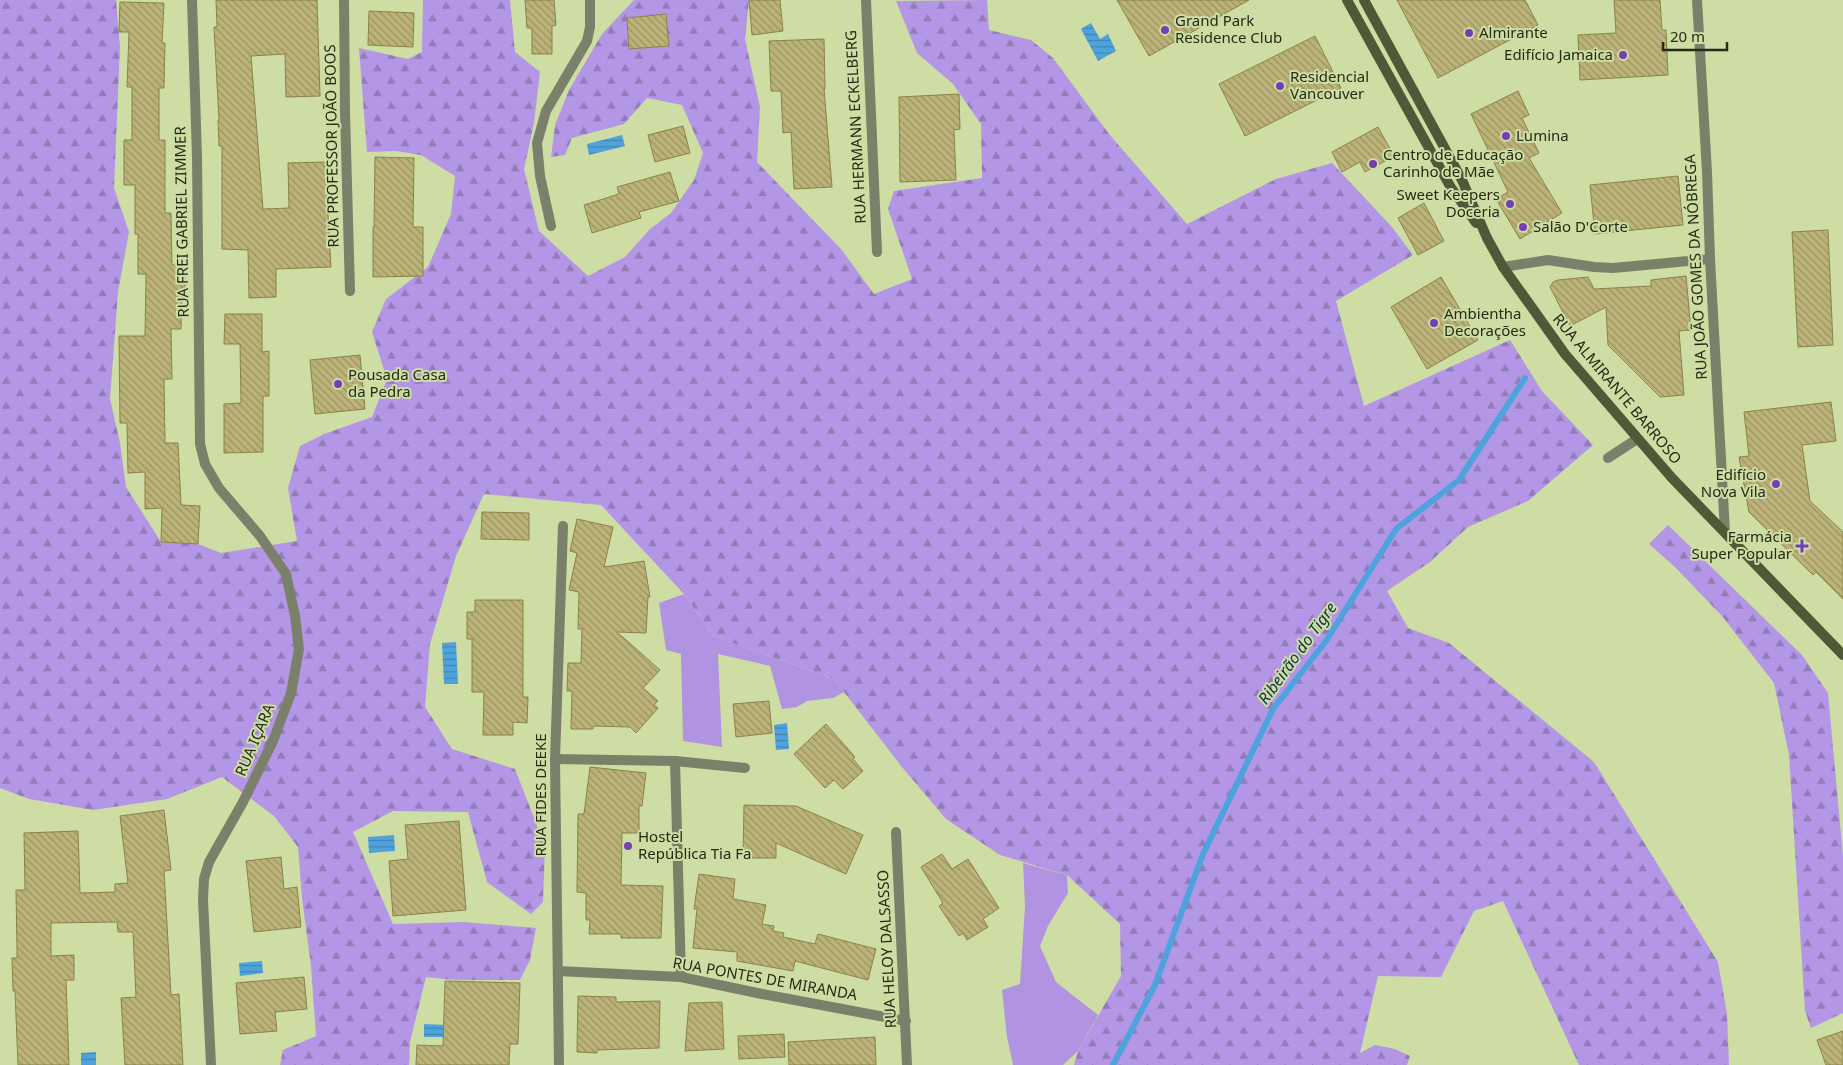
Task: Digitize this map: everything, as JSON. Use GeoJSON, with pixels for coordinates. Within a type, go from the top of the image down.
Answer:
{"type":"FeatureCollection","features":[{"type":"Feature","properties":{"kind":"main road","name":"RUA ALMIRANTE BARROSO"},"geometry":{"type":"LineString","coordinates":[[1347,0],[1450,186],[1487,238]]}},
{"type":"Feature","properties":{"kind":"main road","name":"RUA ALMIRANTE BARROSO"},"geometry":{"type":"LineString","coordinates":[[1364,0],[1462,180],[1487,238],[1503,267],[1565,354],[1672,478],[1843,655]]}},
{"type":"Feature","properties":{"kind":"street","name":"RUA FREI GABRIEL ZIMMER"},"geometry":{"type":"LineString","coordinates":[[192,0],[197,157],[200,444]]}},
{"type":"Feature","properties":{"kind":"street","name":"RUA PROFESSOR JOÃO BOOS"},"geometry":{"type":"LineString","coordinates":[[344,0],[350,291]]}},
{"type":"Feature","properties":{"kind":"street"},"geometry":{"type":"LineString","coordinates":[[551,226],[540,176],[537,142],[546,111],[587,41],[590,26],[590,0]]}},
{"type":"Feature","properties":{"kind":"street","name":"RUA HERMANN ECKELBERG"},"geometry":{"type":"LineString","coordinates":[[866,0],[877,252]]}},
{"type":"Feature","properties":{"kind":"street","name":"RUA JOÃO GOMES DA NÓBREGA"},"geometry":{"type":"LineString","coordinates":[[1696,0],[1707,172],[1725,532]]}},
{"type":"Feature","properties":{"kind":"street"},"geometry":{"type":"LineString","coordinates":[[1503,267],[1548,260],[1613,268],[1710,259]]}},
{"type":"Feature","properties":{"kind":"street"},"geometry":{"type":"LineString","coordinates":[[1608,458],[1637,439]]}},
{"type":"Feature","properties":{"kind":"street","name":"RUA IÇARA"},"geometry":{"type":"LineString","coordinates":[[200,444],[205,464],[219,488],[260,536],[286,574],[295,616],[298,649],[291,693],[272,741],[243,802],[209,862],[204,879],[203,900],[211,1065]]}},
{"type":"Feature","properties":{"kind":"street","name":"RUA FIDES DEEKE"},"geometry":{"type":"LineString","coordinates":[[559,1065],[555,759],[563,526]]}},
{"type":"Feature","properties":{"kind":"street"},"geometry":{"type":"LineString","coordinates":[[555,759],[675,761],[745,768]]}},
{"type":"Feature","properties":{"kind":"street"},"geometry":{"type":"LineString","coordinates":[[675,761],[681,977]]}},
{"type":"Feature","properties":{"kind":"street","name":"RUA HELOY DALSASSO"},"geometry":{"type":"LineString","coordinates":[[896,832],[908,1065]]}},
{"type":"Feature","properties":{"kind":"street","name":"RUA PONTES DE MIRANDA"},"geometry":{"type":"LineString","coordinates":[[558,972],[681,977],[906,1020]]}},
{"type":"Feature","properties":{"kind":"shaded area"},"geometry":{"type":"Polygon","coordinates":[[[684,594],[713,636],[834,679],[844,692],[833,698],[807,701],[797,707],[782,709],[770,666],[718,654],[722,747],[683,741],[681,654],[666,650],[659,603],[684,594]]]}},
{"type":"Feature","properties":{"kind":"shaded area"},"geometry":{"type":"Polygon","coordinates":[[[1023,863],[1067,875],[1068,893],[1048,926],[1040,946],[1056,982],[1098,1015],[1078,1051],[1063,1065],[1013,1065],[1007,1037],[1002,990],[1020,984],[1025,906],[1023,863]]]}},
{"type":"Feature","properties":{"kind":"green space"},"geometry":{"type":"Polygon","coordinates":[[[0,0],[116,0],[120,47],[114,188],[129,232],[118,292],[110,399],[120,443],[126,487],[161,542],[198,544],[221,553],[297,541],[288,488],[300,446],[324,434],[372,417],[387,379],[372,332],[386,299],[428,267],[451,214],[455,176],[421,155],[396,151],[367,152],[359,48],[408,59],[422,52],[423,0],[510,0],[515,52],[540,72],[534,123],[524,169],[539,231],[588,276],[625,257],[650,229],[671,213],[694,180],[703,153],[682,105],[647,98],[624,124],[572,138],[565,155],[551,157],[555,125],[569,90],[602,34],[634,0],[749,0],[745,39],[760,107],[757,162],[841,249],[874,294],[912,279],[888,209],[894,191],[982,178],[981,124],[953,84],[917,53],[896,1],[987,0],[989,30],[1031,40],[1053,58],[1109,134],[1187,224],[1276,179],[1332,163],[1392,227],[1413,255],[1336,301],[1364,406],[1510,340],[1542,391],[1593,445],[1528,501],[1468,527],[1430,562],[1387,591],[1408,628],[1449,643],[1594,762],[1718,962],[1727,1014],[1729,1065],[1579,1065],[1503,901],[1474,911],[1441,977],[1378,976],[1360,1053],[1375,1045],[1395,1049],[1410,1056],[1407,1065],[1074,1065],[1078,1051],[1121,976],[1120,924],[1067,875],[1000,855],[946,819],[902,767],[834,679],[713,636],[684,594],[601,505],[484,494],[456,556],[430,644],[425,707],[452,749],[515,769],[545,846],[543,902],[531,914],[487,882],[468,812],[393,811],[353,832],[393,924],[463,922],[536,928],[530,960],[520,980],[455,980],[426,977],[410,1042],[409,1065],[280,1065],[283,1050],[316,1036],[311,966],[302,898],[298,847],[274,816],[222,777],[167,799],[93,810],[29,799],[0,788],[0,0]]]}},
{"type":"Feature","properties":{"kind":"green space"},"geometry":{"type":"Polygon","coordinates":[[[1668,525],[1802,655],[1828,693],[1843,856],[1843,1013],[1811,1028],[1805,1011],[1789,755],[1774,683],[1722,616],[1675,567],[1649,544],[1668,525]]]}},
{"type":"Feature","properties":{"kind":"water"},"geometry":{"type":"Polygon","coordinates":[[[1091,23],[1100,39],[1108,34],[1116,51],[1098,61],[1081,29],[1091,23]]]}},
{"type":"Feature","properties":{"kind":"water"},"geometry":{"type":"Polygon","coordinates":[[[622,135],[625,146],[589,155],[587,144],[622,135]]]}},
{"type":"Feature","properties":{"kind":"water"},"geometry":{"type":"Polygon","coordinates":[[[456,642],[458,684],[444,684],[442,643],[456,642]]]}},
{"type":"Feature","properties":{"kind":"water"},"geometry":{"type":"Polygon","coordinates":[[[787,723],[789,749],[776,750],[774,725],[787,723]]]}},
{"type":"Feature","properties":{"kind":"water"},"geometry":{"type":"Polygon","coordinates":[[[394,835],[395,851],[369,853],[368,837],[394,835]]]}},
{"type":"Feature","properties":{"kind":"water"},"geometry":{"type":"Polygon","coordinates":[[[262,961],[263,973],[240,976],[239,963],[262,961]]]}},
{"type":"Feature","properties":{"kind":"water"},"geometry":{"type":"Polygon","coordinates":[[[424,1024],[447,1025],[447,1037],[424,1037],[424,1024]]]}},
{"type":"Feature","properties":{"kind":"water"},"geometry":{"type":"Polygon","coordinates":[[[96,1052],[96,1065],[81,1065],[81,1053],[96,1052]]]}},
{"type":"Feature","properties":{"kind":"building"},"geometry":{"type":"Polygon","coordinates":[[[216,0],[317,0],[320,96],[286,97],[285,54],[251,56],[263,209],[289,208],[288,163],[325,162],[331,267],[276,269],[276,297],[249,298],[248,250],[222,249],[222,146],[219,146],[214,27],[217,27],[216,0]]]}},
{"type":"Feature","properties":{"kind":"building"},"geometry":{"type":"Polygon","coordinates":[[[525,0],[554,0],[556,25],[552,26],[552,54],[532,54],[532,28],[527,28],[525,0]]]}},
{"type":"Feature","properties":{"kind":"building"},"geometry":{"type":"Polygon","coordinates":[[[749,0],[780,0],[783,31],[752,35],[749,0]]]}},
{"type":"Feature","properties":{"kind":"building","name":"Grand Park Residence Club"},"geometry":{"type":"Polygon","coordinates":[[[1117,0],[1249,0],[1149,56],[1117,0]]]}},
{"type":"Feature","properties":{"kind":"building","name":"Almirante"},"geometry":{"type":"Polygon","coordinates":[[[1397,0],[1525,0],[1538,25],[1438,78],[1397,0]]]}},
{"type":"Feature","properties":{"kind":"building","name":"Edifício Jamaica"},"geometry":{"type":"Polygon","coordinates":[[[1614,0],[1660,0],[1662,30],[1666,30],[1668,75],[1580,80],[1578,35],[1616,33],[1614,0]]]}},
{"type":"Feature","properties":{"kind":"building"},"geometry":{"type":"Polygon","coordinates":[[[120,2],[164,3],[162,43],[165,43],[164,88],[159,88],[159,140],[165,140],[165,213],[171,213],[172,265],[185,265],[185,287],[182,287],[181,329],[171,329],[172,379],[164,379],[165,443],[178,443],[181,505],[200,506],[198,544],[161,542],[162,508],[145,509],[145,472],[128,473],[127,423],[120,423],[119,336],[145,336],[146,274],[138,274],[138,234],[135,234],[135,185],[124,185],[124,140],[132,140],[132,87],[127,87],[129,32],[119,32],[120,2]]]}},
{"type":"Feature","properties":{"kind":"building"},"geometry":{"type":"Polygon","coordinates":[[[369,11],[414,13],[413,47],[368,45],[369,11]]]}},
{"type":"Feature","properties":{"kind":"building"},"geometry":{"type":"Polygon","coordinates":[[[666,14],[669,46],[629,49],[627,18],[666,14]]]}},
{"type":"Feature","properties":{"kind":"building","name":"Residencial Vancouver"},"geometry":{"type":"Polygon","coordinates":[[[1315,36],[1341,88],[1245,136],[1219,84],[1315,36]]]}},
{"type":"Feature","properties":{"kind":"building"},"geometry":{"type":"Polygon","coordinates":[[[824,39],[824,89],[832,187],[794,189],[791,132],[783,133],[781,91],[771,91],[769,41],[824,39]]]}},
{"type":"Feature","properties":{"kind":"building"},"geometry":{"type":"Polygon","coordinates":[[[1518,91],[1529,115],[1522,118],[1539,153],[1529,158],[1562,213],[1520,239],[1496,199],[1508,192],[1471,114],[1518,91]]]}},
{"type":"Feature","properties":{"kind":"building"},"geometry":{"type":"Polygon","coordinates":[[[959,94],[960,129],[954,130],[956,180],[900,182],[899,97],[959,94]]]}},
{"type":"Feature","properties":{"kind":"building"},"geometry":{"type":"Polygon","coordinates":[[[683,126],[690,153],[655,162],[648,135],[683,126]]]}},
{"type":"Feature","properties":{"kind":"building"},"geometry":{"type":"Polygon","coordinates":[[[1378,127],[1394,156],[1365,172],[1360,162],[1342,172],[1332,152],[1378,127]]]}},
{"type":"Feature","properties":{"kind":"building"},"geometry":{"type":"Polygon","coordinates":[[[375,157],[414,158],[413,227],[423,227],[423,276],[373,277],[375,157]]]}},
{"type":"Feature","properties":{"kind":"building"},"geometry":{"type":"Polygon","coordinates":[[[670,172],[679,201],[639,212],[641,218],[592,233],[584,205],[619,194],[617,187],[670,172]]]}},
{"type":"Feature","properties":{"kind":"building"},"geometry":{"type":"Polygon","coordinates":[[[1678,176],[1683,225],[1595,234],[1590,185],[1678,176]]]}},
{"type":"Feature","properties":{"kind":"building"},"geometry":{"type":"Polygon","coordinates":[[[1424,203],[1444,241],[1418,255],[1398,218],[1424,203]]]}},
{"type":"Feature","properties":{"kind":"building"},"geometry":{"type":"Polygon","coordinates":[[[1828,230],[1833,345],[1798,347],[1792,232],[1828,230]]]}},
{"type":"Feature","properties":{"kind":"building"},"geometry":{"type":"Polygon","coordinates":[[[1686,276],[1691,330],[1679,331],[1684,395],[1660,397],[1608,345],[1606,307],[1570,326],[1550,287],[1553,282],[1558,280],[1588,277],[1594,289],[1651,286],[1651,280],[1686,276]]]}},
{"type":"Feature","properties":{"kind":"building","name":"Ambientha Decorações"},"geometry":{"type":"Polygon","coordinates":[[[1441,277],[1478,340],[1427,369],[1391,307],[1441,277]]]}},
{"type":"Feature","properties":{"kind":"building"},"geometry":{"type":"Polygon","coordinates":[[[225,314],[262,314],[262,352],[269,351],[269,396],[263,396],[263,452],[224,453],[224,404],[241,403],[240,344],[224,344],[225,314]]]}},
{"type":"Feature","properties":{"kind":"building","name":"Pousada Casa da Pedra"},"geometry":{"type":"Polygon","coordinates":[[[360,355],[365,409],[315,414],[310,360],[360,355]]]}},
{"type":"Feature","properties":{"kind":"building"},"geometry":{"type":"Polygon","coordinates":[[[1831,402],[1836,441],[1802,445],[1810,501],[1843,532],[1843,599],[1816,572],[1813,575],[1749,512],[1739,457],[1749,456],[1744,412],[1831,402]]]}},
{"type":"Feature","properties":{"kind":"building"},"geometry":{"type":"Polygon","coordinates":[[[482,512],[529,513],[529,540],[481,539],[482,512]]]}},
{"type":"Feature","properties":{"kind":"building"},"geometry":{"type":"Polygon","coordinates":[[[577,519],[613,527],[604,567],[644,561],[650,597],[648,597],[646,633],[617,632],[660,670],[643,688],[658,701],[654,705],[658,708],[636,733],[630,727],[593,726],[593,729],[571,729],[572,691],[567,691],[568,663],[581,663],[582,629],[578,629],[579,592],[569,590],[577,553],[570,551],[577,519]]]}},
{"type":"Feature","properties":{"kind":"building"},"geometry":{"type":"Polygon","coordinates":[[[475,600],[523,600],[523,697],[528,697],[527,723],[513,722],[513,735],[483,735],[484,692],[472,692],[472,639],[467,639],[467,612],[475,612],[475,600]]]}},
{"type":"Feature","properties":{"kind":"building"},"geometry":{"type":"Polygon","coordinates":[[[769,701],[772,733],[736,737],[733,704],[769,701]]]}},
{"type":"Feature","properties":{"kind":"building"},"geometry":{"type":"Polygon","coordinates":[[[826,724],[855,757],[853,759],[863,771],[843,789],[834,780],[825,788],[794,754],[826,724]]]}},
{"type":"Feature","properties":{"kind":"building"},"geometry":{"type":"Polygon","coordinates":[[[590,767],[646,773],[642,806],[639,806],[639,833],[622,833],[621,885],[663,886],[661,938],[621,938],[621,934],[589,934],[590,920],[586,920],[586,893],[577,892],[578,814],[584,814],[590,767]]]}},
{"type":"Feature","properties":{"kind":"building"},"geometry":{"type":"Polygon","coordinates":[[[744,805],[796,806],[863,835],[846,874],[776,843],[776,858],[743,858],[744,805]]]}},
{"type":"Feature","properties":{"kind":"building"},"geometry":{"type":"Polygon","coordinates":[[[164,810],[171,870],[164,871],[171,995],[179,994],[183,1065],[125,1065],[121,998],[136,997],[133,932],[118,932],[117,922],[51,923],[51,956],[74,955],[74,980],[66,980],[69,1065],[18,1065],[12,958],[17,958],[16,890],[25,890],[24,833],[78,831],[80,893],[115,892],[115,884],[128,883],[120,816],[164,810]]]}},
{"type":"Feature","properties":{"kind":"building"},"geometry":{"type":"Polygon","coordinates":[[[459,821],[466,910],[393,916],[389,861],[408,859],[405,825],[459,821]]]}},
{"type":"Feature","properties":{"kind":"building"},"geometry":{"type":"Polygon","coordinates":[[[942,854],[952,869],[968,859],[999,908],[983,919],[988,927],[967,940],[963,933],[959,936],[939,906],[943,903],[921,867],[942,854]]]}},
{"type":"Feature","properties":{"kind":"building"},"geometry":{"type":"Polygon","coordinates":[[[281,857],[284,889],[297,887],[301,927],[254,932],[246,861],[281,857]]]}},
{"type":"Feature","properties":{"kind":"building"},"geometry":{"type":"Polygon","coordinates":[[[699,874],[735,879],[733,899],[766,905],[762,924],[774,926],[773,931],[784,933],[783,937],[815,944],[818,934],[876,949],[868,980],[795,961],[793,971],[737,961],[737,952],[693,948],[697,909],[694,909],[699,874]]]}},
{"type":"Feature","properties":{"kind":"building"},"geometry":{"type":"Polygon","coordinates":[[[304,977],[307,1009],[275,1012],[277,1031],[240,1034],[236,983],[304,977]]]}},
{"type":"Feature","properties":{"kind":"building"},"geometry":{"type":"Polygon","coordinates":[[[445,981],[520,983],[518,1044],[510,1044],[509,1065],[416,1065],[417,1045],[443,1046],[445,981]]]}},
{"type":"Feature","properties":{"kind":"building"},"geometry":{"type":"Polygon","coordinates":[[[578,996],[616,997],[616,1002],[660,1001],[659,1048],[597,1050],[597,1053],[577,1052],[578,996]]]}},
{"type":"Feature","properties":{"kind":"building"},"geometry":{"type":"Polygon","coordinates":[[[722,1002],[724,1049],[685,1051],[689,1003],[722,1002]]]}},
{"type":"Feature","properties":{"kind":"building"},"geometry":{"type":"Polygon","coordinates":[[[1843,1031],[1843,1065],[1826,1065],[1817,1040],[1843,1031]]]}},
{"type":"Feature","properties":{"kind":"building"},"geometry":{"type":"Polygon","coordinates":[[[784,1034],[785,1057],[739,1059],[738,1036],[784,1034]]]}},
{"type":"Feature","properties":{"kind":"building"},"geometry":{"type":"Polygon","coordinates":[[[875,1037],[876,1065],[789,1065],[788,1042],[875,1037]]]}},
{"type":"Feature","properties":{"kind":"waterway","name":"Ribeirão do Tigre"},"geometry":{"type":"LineString","coordinates":[[1113,1065],[1155,985],[1203,854],[1273,709],[1326,641],[1396,529],[1459,480],[1525,378]]}},
{"type":"Feature","properties":{"kind":"place","name":"Grand Park Residence Club"},"geometry":{"type":"Point","coordinates":[1165,30]}},
{"type":"Feature","properties":{"kind":"place","name":"Almirante"},"geometry":{"type":"Point","coordinates":[1469,33]}},
{"type":"Feature","properties":{"kind":"place","name":"Edifício Jamaica"},"geometry":{"type":"Point","coordinates":[1623,55]}},
{"type":"Feature","properties":{"kind":"place","name":"Residencial Vancouver"},"geometry":{"type":"Point","coordinates":[1280,86]}},
{"type":"Feature","properties":{"kind":"place","name":"Lumina"},"geometry":{"type":"Point","coordinates":[1506,136]}},
{"type":"Feature","properties":{"kind":"place","name":"Centro de Educação Carinho de Mãe"},"geometry":{"type":"Point","coordinates":[1373,164]}},
{"type":"Feature","properties":{"kind":"place","name":"Sweet Keepers Doceria"},"geometry":{"type":"Point","coordinates":[1510,204]}},
{"type":"Feature","properties":{"kind":"place","name":"Salão D'Corte"},"geometry":{"type":"Point","coordinates":[1523,227]}},
{"type":"Feature","properties":{"kind":"place","name":"Ambientha Decorações"},"geometry":{"type":"Point","coordinates":[1434,323]}},
{"type":"Feature","properties":{"kind":"place","name":"Pousada Casa da Pedra"},"geometry":{"type":"Point","coordinates":[338,384]}},
{"type":"Feature","properties":{"kind":"place","name":"Edifício Nova Vila"},"geometry":{"type":"Point","coordinates":[1776,484]}},
{"type":"Feature","properties":{"kind":"place","name":"Farmácia Super Popular"},"geometry":{"type":"Point","coordinates":[1802,546]}},
{"type":"Feature","properties":{"kind":"place","name":"Hostel República Tia Fa"},"geometry":{"type":"Point","coordinates":[628,846]}}]}
